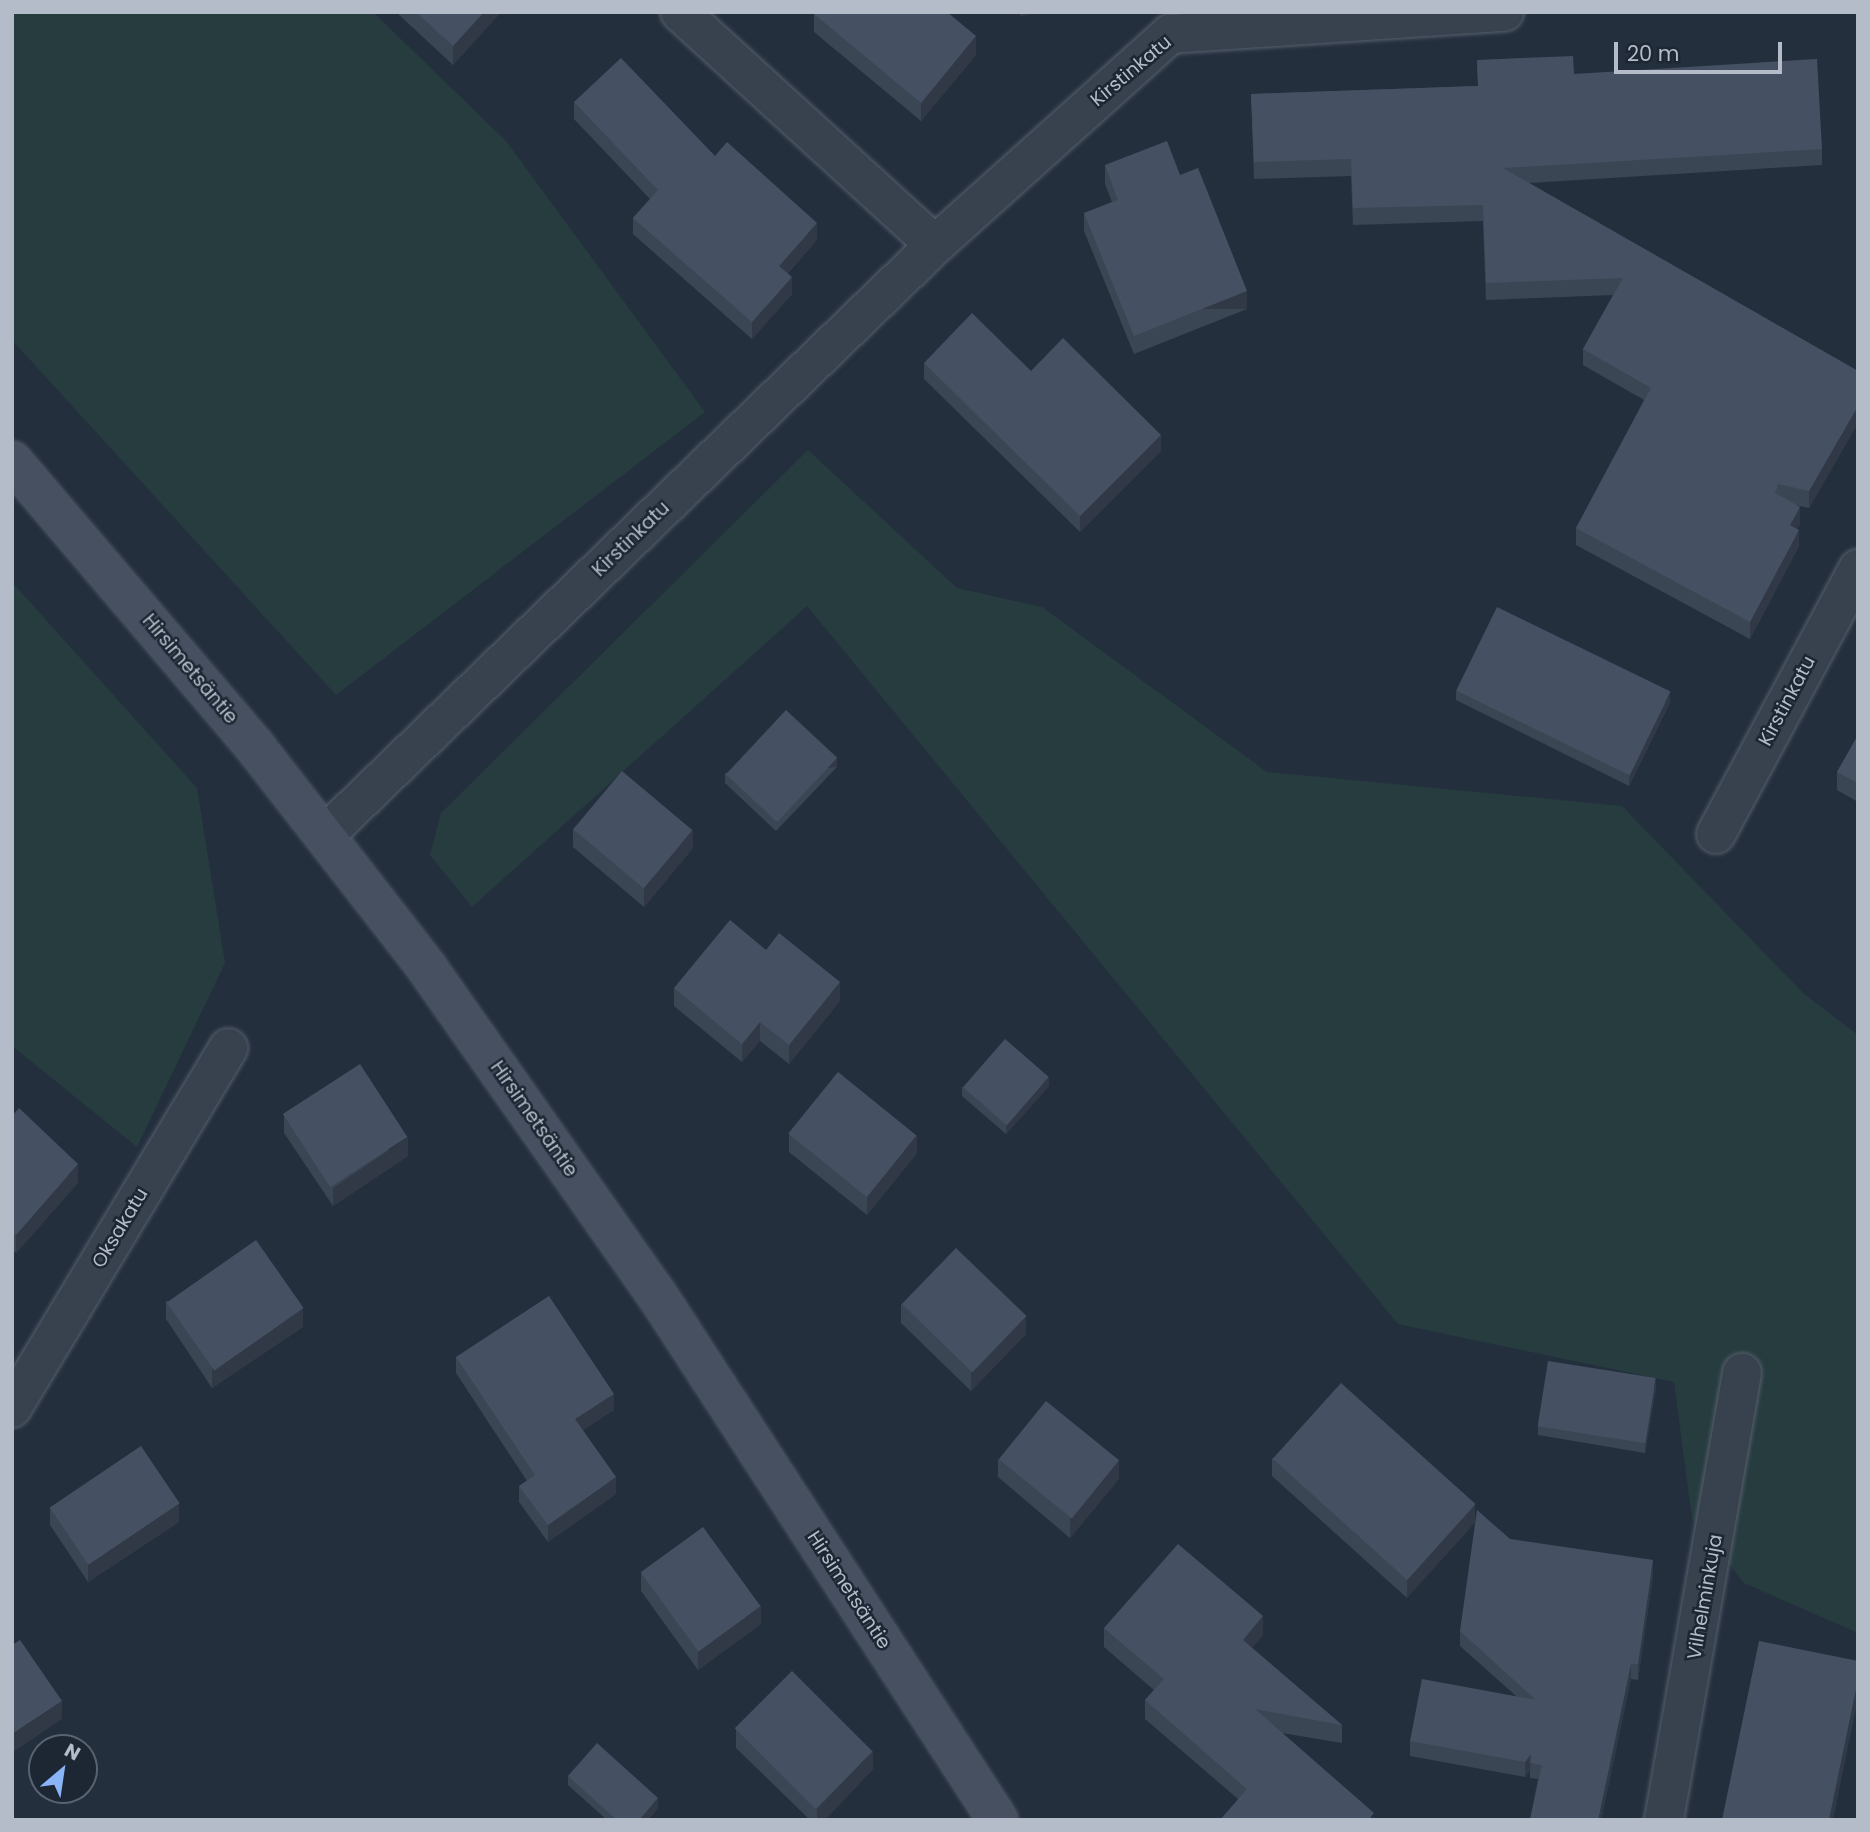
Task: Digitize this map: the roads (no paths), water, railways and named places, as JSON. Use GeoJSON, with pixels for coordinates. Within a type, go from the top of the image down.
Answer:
{"type":"FeatureCollection","features":[{"type":"Feature","properties":{"kind":"street"},"geometry":{"type":"LineString","coordinates":[[680,12],[935,245]]}},
{"type":"Feature","properties":{"kind":"street","name":"Kirstinkatu"},"geometry":{"type":"LineString","coordinates":[[326,834],[935,245],[1170,34],[1504,12]]}},
{"type":"Feature","properties":{"kind":"street","name":"Hirsimetsäntie"},"geometry":{"type":"LineString","coordinates":[[12,461],[326,834],[427,968],[657,1295],[998,1820]]}},
{"type":"Feature","properties":{"kind":"street","name":"Kirstinkatu"},"geometry":{"type":"LineString","coordinates":[[1716,834],[1858,569]]}},
{"type":"Feature","properties":{"kind":"street","name":"Oksakatu"},"geometry":{"type":"LineString","coordinates":[[12,1408],[228,1048]]}},
{"type":"Feature","properties":{"kind":"street","name":"Vilhelminkuja"},"geometry":{"type":"LineString","coordinates":[[1664,1820],[1742,1373]]}}]}
